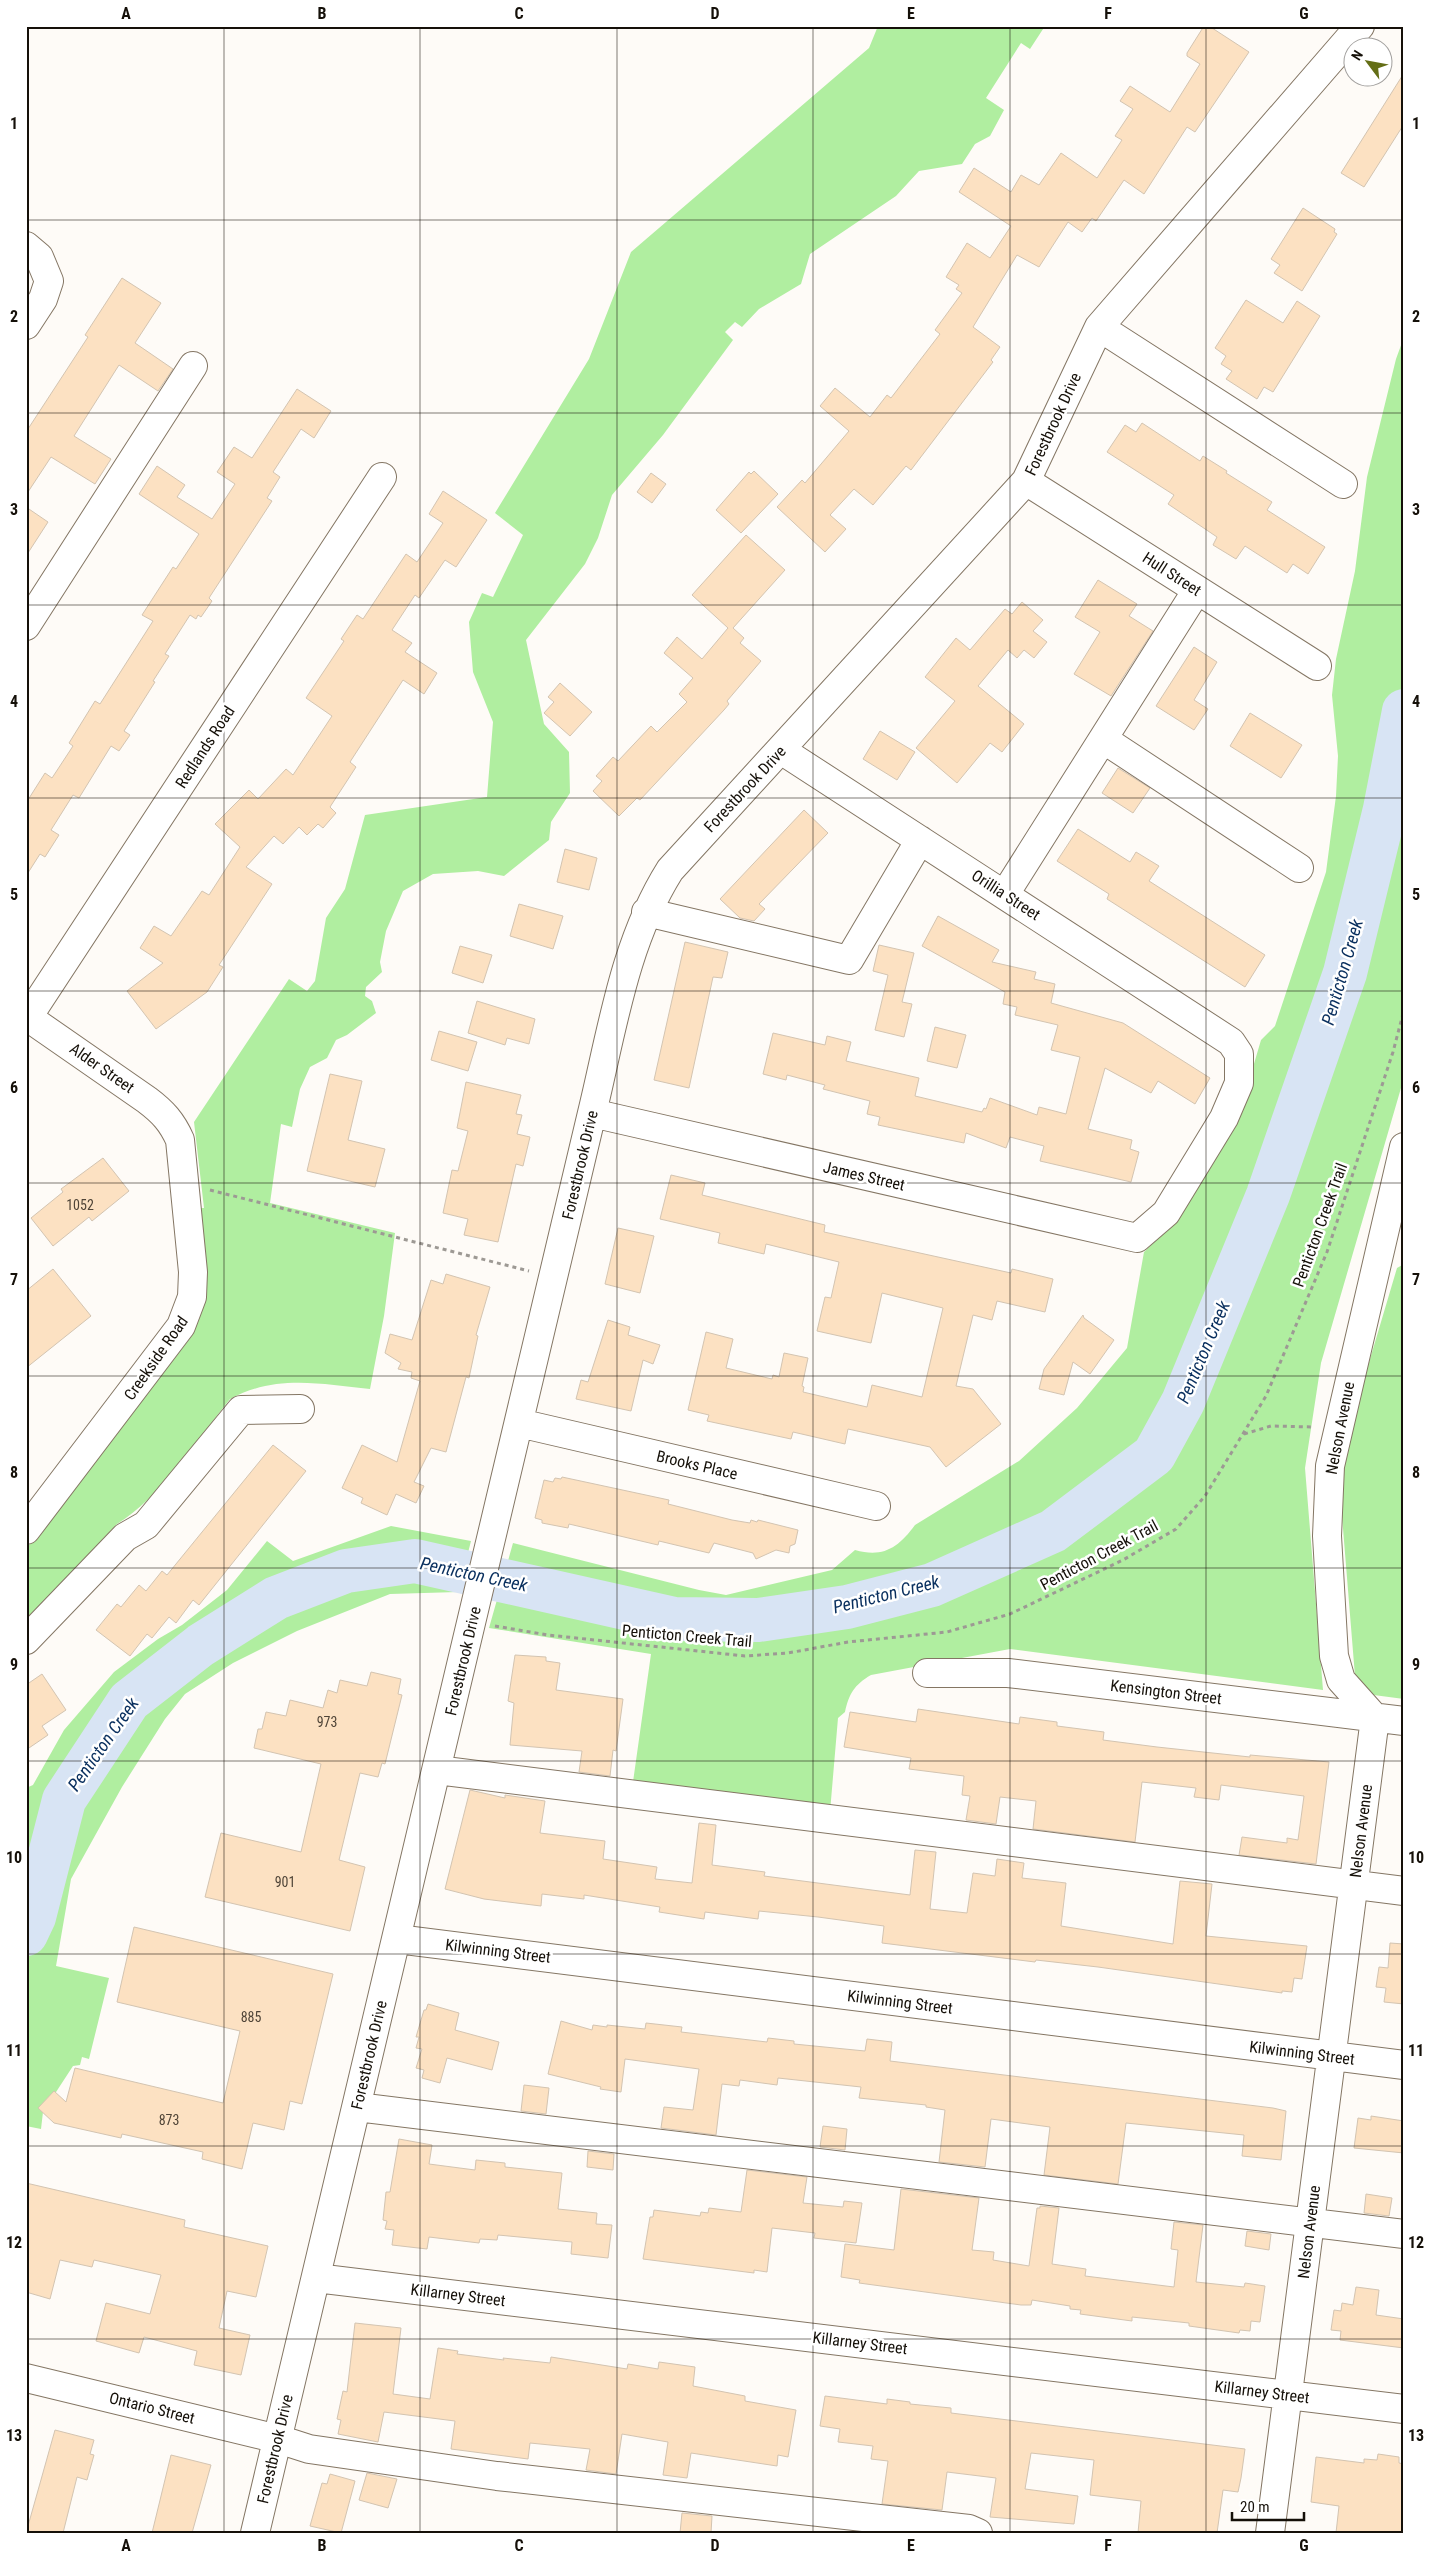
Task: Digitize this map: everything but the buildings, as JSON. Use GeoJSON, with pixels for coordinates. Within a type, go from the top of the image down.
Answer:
{"type":"FeatureCollection","features":[{"type":"Feature","properties":{"kind":"street","name":"Forestbrook Drive"},"geometry":{"type":"LineString","coordinates":[[256,2533],[592,1113],[631,954],[646,912],[670,870],[1026,481],[1099,327],[1360,26]]}},
{"type":"Feature","properties":{"kind":"street"},"geometry":{"type":"LineString","coordinates":[[26,246],[39,257],[50,281],[42,299],[26,325]]}},
{"type":"Feature","properties":{"kind":"street"},"geometry":{"type":"LineString","coordinates":[[1099,327],[1343,484]]}},
{"type":"Feature","properties":{"kind":"street"},"geometry":{"type":"LineString","coordinates":[[26,626],[193,366]]}},
{"type":"Feature","properties":{"kind":"street","name":"Redlands Road"},"geometry":{"type":"LineString","coordinates":[[27,1016],[382,477]]}},
{"type":"Feature","properties":{"kind":"street","name":"Hull Street"},"geometry":{"type":"LineString","coordinates":[[1026,481],[1317,666]]}},
{"type":"Feature","properties":{"kind":"street"},"geometry":{"type":"LineString","coordinates":[[1006,894],[1197,590]]}},
{"type":"Feature","properties":{"kind":"street"},"geometry":{"type":"LineString","coordinates":[[1103,740],[1299,868]]}},
{"type":"Feature","properties":{"kind":"street","name":"Orillia Street"},"geometry":{"type":"LineString","coordinates":[[781,750],[1006,894],[1231,1042],[1239,1054],[1239,1083],[1224,1118],[1166,1213],[1137,1238]]}},
{"type":"Feature","properties":{"kind":"street"},"geometry":{"type":"LineString","coordinates":[[646,912],[849,960],[920,840]]}},
{"type":"Feature","properties":{"kind":"street","name":"Alder Street"},"geometry":{"type":"LineString","coordinates":[[27,1016],[148,1100],[164,1112],[173,1125]]}},
{"type":"Feature","properties":{"kind":"street","name":"James Street"},"geometry":{"type":"LineString","coordinates":[[592,1113],[1137,1238]]}},
{"type":"Feature","properties":{"kind":"street","name":"Creekside Road"},"geometry":{"type":"LineString","coordinates":[[26,1530],[170,1342],[189,1310],[193,1272],[180,1140],[173,1125]]}},
{"type":"Feature","properties":{"kind":"street","name":"Nelson Avenue"},"geometry":{"type":"LineString","coordinates":[[1270,2533],[1375,1718],[1341,1680],[1334,1656],[1327,1536],[1330,1466],[1404,1147]]}},
{"type":"Feature","properties":{"kind":"street"},"geometry":{"type":"LineString","coordinates":[[26,1640],[125,1537],[146,1525],[241,1410],[300,1409]]}},
{"type":"Feature","properties":{"kind":"street","name":"Brooks Place"},"geometry":{"type":"LineString","coordinates":[[519,1424],[876,1506]]}},
{"type":"Feature","properties":{"kind":"street","name":"Kensington Street"},"geometry":{"type":"LineString","coordinates":[[927,1674],[1008,1673],[1404,1721]]}},
{"type":"Feature","properties":{"kind":"street"},"geometry":{"type":"LineString","coordinates":[[437,1770],[1404,1890]]}},
{"type":"Feature","properties":{"kind":"street","name":"Kilwinning Street"},"geometry":{"type":"LineString","coordinates":[[397,1939],[1404,2065]]}},
{"type":"Feature","properties":{"kind":"street"},"geometry":{"type":"LineString","coordinates":[[357,2107],[1404,2234]]}},
{"type":"Feature","properties":{"kind":"street","name":"Killarney Street"},"geometry":{"type":"LineString","coordinates":[[316,2278],[1404,2409]]}},
{"type":"Feature","properties":{"kind":"street","name":"Ontario Street"},"geometry":{"type":"LineString","coordinates":[[26,2378],[278,2439],[309,2449],[497,2476],[969,2529],[978,2533]]}},
{"type":"Feature","properties":{"kind":"path","name":"Penticton Creek Trail"},"geometry":{"type":"LineString","coordinates":[[472,1622],[548,1636],[745,1656],[788,1653],[848,1642],[951,1631],[1010,1614],[1123,1560],[1176,1529],[1205,1496],[1266,1396],[1327,1252],[1393,1052],[1404,1010]]}},
{"type":"Feature","properties":{"kind":"path"},"geometry":{"type":"LineString","coordinates":[[185,1184],[554,1277]]}},
{"type":"Feature","properties":{"kind":"path"},"geometry":{"type":"LineString","coordinates":[[1243,1435],[1271,1426],[1338,1430]]}},
{"type":"Feature","properties":{"kind":"green space"},"geometry":{"type":"Polygon","coordinates":[[[878,26],[1045,26],[1030,49],[1021,43],[986,98],[1004,110],[990,136],[975,144],[962,164],[919,171],[896,196],[810,254],[801,284],[759,309],[742,327],[735,322],[725,332],[733,340],[663,435],[612,495],[598,538],[585,564],[526,640],[544,724],[569,752],[570,793],[551,822],[549,840],[504,876],[478,871],[433,874],[403,891],[386,931],[380,962],[382,972],[366,987],[365,996],[372,1001],[376,1013],[347,1035],[336,1040],[327,1058],[310,1067],[300,1089],[292,1127],[281,1124],[270,1203],[395,1233],[384,1316],[370,1389],[316,1383],[282,1384],[264,1386],[230,1399],[163,1484],[133,1513],[117,1524],[26,1622],[26,1549],[191,1337],[199,1319],[206,1294],[199,1208],[204,1208],[194,1122],[289,979],[307,991],[315,981],[326,918],[345,889],[365,815],[487,797],[493,722],[473,672],[469,622],[482,593],[493,597],[523,535],[495,513],[589,359],[631,252],[869,48],[878,26]]]}},
{"type":"Feature","properties":{"kind":"green space"},"geometry":{"type":"Polygon","coordinates":[[[1404,337],[1404,994],[1401,1005],[1404,1041],[1401,1088],[1321,1363],[1305,1468],[1323,1690],[1010,1649],[871,1675],[860,1682],[848,1700],[845,1712],[838,1718],[830,1812],[632,1789],[651,1654],[489,1628],[513,1543],[699,1590],[726,1595],[832,1570],[855,1550],[874,1553],[882,1552],[896,1545],[915,1525],[1019,1461],[1077,1408],[1127,1348],[1144,1252],[1173,1224],[1246,1091],[1261,1040],[1275,1026],[1326,872],[1336,796],[1338,756],[1332,695],[1336,659],[1355,571],[1367,477],[1396,359],[1404,337]]]}},
{"type":"Feature","properties":{"kind":"green space"},"geometry":{"type":"Polygon","coordinates":[[[1404,1264],[1404,1699],[1366,1694],[1355,1676],[1338,1467],[1397,1268],[1404,1264]]]}},
{"type":"Feature","properties":{"kind":"green space"},"geometry":{"type":"Polygon","coordinates":[[[391,1526],[471,1541],[458,1592],[390,1594],[297,1631],[233,1663],[185,1694],[165,1719],[122,1787],[71,1879],[56,1966],[109,1978],[89,2059],[82,2057],[80,2065],[73,2066],[43,2112],[41,2129],[26,2126],[26,1788],[33,1785],[64,1730],[114,1672],[158,1639],[182,1625],[227,1590],[267,1541],[293,1561],[391,1526]]]}},
{"type":"Feature","properties":{"kind":"waterway","name":"Penticton Creek"},"geometry":{"type":"LineString","coordinates":[[26,1934],[34,1917],[64,1800],[129,1701],[201,1645],[276,1598],[346,1571],[415,1561],[674,1619],[758,1620],[847,1607],[932,1585],[1053,1531],[1154,1455],[1183,1402],[1268,1195],[1345,973],[1385,809],[1404,711]]}}]}
